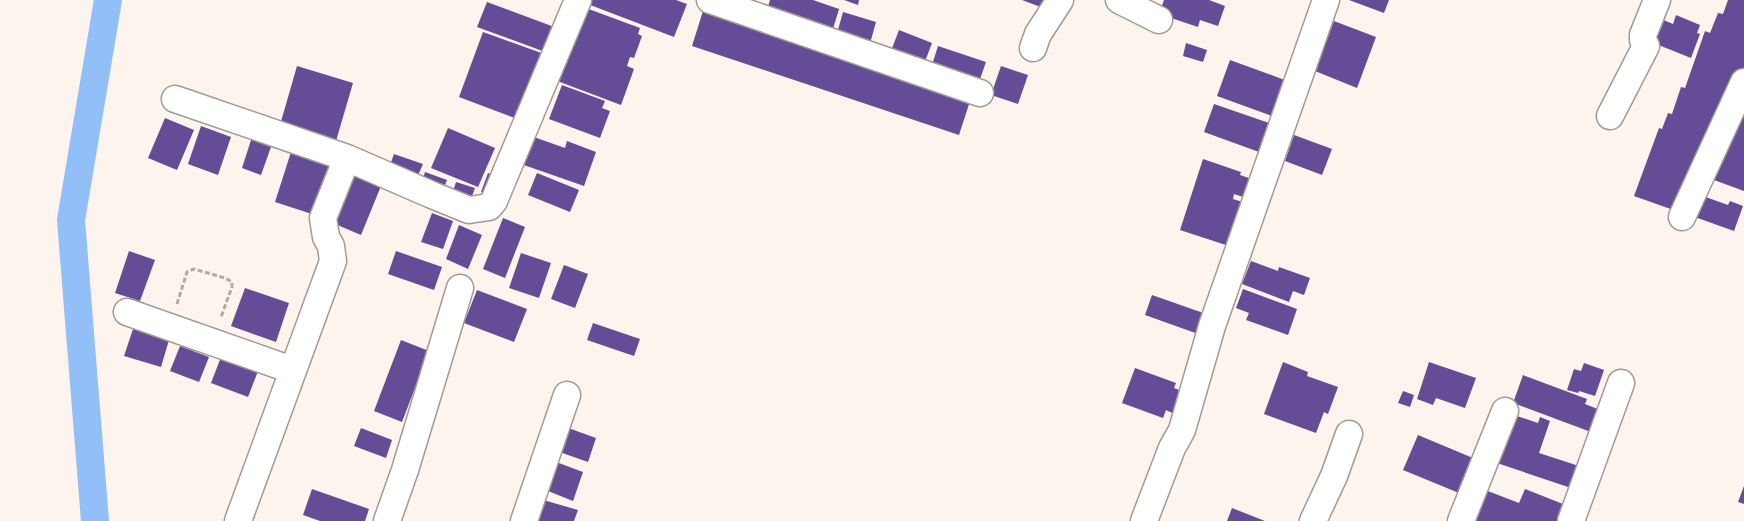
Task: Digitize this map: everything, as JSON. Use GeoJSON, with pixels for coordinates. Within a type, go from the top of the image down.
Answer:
{"type":"FeatureCollection","features":[{"type":"Feature","properties":{"kind":"street"},"geometry":{"type":"LineString","coordinates":[[175,99],[347,158],[432,196],[469,210],[489,207],[494,201],[578,0]]}},
{"type":"Feature","properties":{"kind":"street"},"geometry":{"type":"LineString","coordinates":[[710,0],[980,93]]}},
{"type":"Feature","properties":{"kind":"street"},"geometry":{"type":"LineString","coordinates":[[1033,48],[1038,34],[1060,0]]}},
{"type":"Feature","properties":{"kind":"street"},"geometry":{"type":"LineString","coordinates":[[1118,0],[1159,20]]}},
{"type":"Feature","properties":{"kind":"street"},"geometry":{"type":"LineString","coordinates":[[1144,521],[1172,448],[1182,430],[1212,326],[1326,0]]}},
{"type":"Feature","properties":{"kind":"street"},"geometry":{"type":"LineString","coordinates":[[1610,116],[1646,46],[1643,34],[1657,0]]}},
{"type":"Feature","properties":{"kind":"street"},"geometry":{"type":"LineString","coordinates":[[1682,218],[1744,82]]}},
{"type":"Feature","properties":{"kind":"street"},"geometry":{"type":"LineString","coordinates":[[238,521],[333,261],[323,218],[347,158]]}},
{"type":"Feature","properties":{"kind":"street"},"geometry":{"type":"LineString","coordinates":[[387,521],[405,470],[460,288]]}},
{"type":"Feature","properties":{"kind":"street"},"geometry":{"type":"LineString","coordinates":[[127,312],[292,370]]}},
{"type":"Feature","properties":{"kind":"street"},"geometry":{"type":"LineString","coordinates":[[1571,521],[1621,383]]}},
{"type":"Feature","properties":{"kind":"street"},"geometry":{"type":"LineString","coordinates":[[524,521],[567,395]]}},
{"type":"Feature","properties":{"kind":"street"},"geometry":{"type":"LineString","coordinates":[[1461,521],[1505,411]]}},
{"type":"Feature","properties":{"kind":"street"},"geometry":{"type":"LineString","coordinates":[[1313,521],[1334,476],[1349,434]]}},
{"type":"Feature","properties":{"kind":"path"},"geometry":{"type":"LineString","coordinates":[[170,326],[187,272],[194,268],[226,278],[232,282],[232,287],[211,341]]}},
{"type":"Feature","properties":{"kind":"building"},"geometry":{"type":"Polygon","coordinates":[[[587,0],[676,0],[687,4],[674,37],[585,3],[587,0]]]}},
{"type":"Feature","properties":{"kind":"building"},"geometry":{"type":"Polygon","coordinates":[[[770,0],[813,0],[839,9],[832,32],[767,10],[770,0]]]}},
{"type":"Feature","properties":{"kind":"building"},"geometry":{"type":"Polygon","coordinates":[[[844,0],[859,0],[858,5],[844,0]]]}},
{"type":"Feature","properties":{"kind":"building"},"geometry":{"type":"Polygon","coordinates":[[[1022,0],[1049,0],[1046,9],[1022,0]]]}},
{"type":"Feature","properties":{"kind":"building"},"geometry":{"type":"Polygon","coordinates":[[[1164,0],[1209,0],[1225,6],[1218,26],[1200,20],[1198,27],[1159,14],[1164,0]]]}},
{"type":"Feature","properties":{"kind":"building"},"geometry":{"type":"Polygon","coordinates":[[[1349,0],[1389,0],[1384,13],[1349,0]]]}},
{"type":"Feature","properties":{"kind":"building"},"geometry":{"type":"Polygon","coordinates":[[[1728,0],[1744,0],[1744,72],[1679,212],[1634,196],[1659,128],[1662,129],[1668,113],[1672,114],[1681,87],[1685,88],[1705,31],[1710,33],[1718,13],[1723,14],[1728,0]]]}},
{"type":"Feature","properties":{"kind":"building"},"geometry":{"type":"Polygon","coordinates":[[[487,2],[557,28],[548,53],[477,27],[487,2]]]}},
{"type":"Feature","properties":{"kind":"building"},"geometry":{"type":"Polygon","coordinates":[[[586,8],[640,28],[638,34],[642,36],[634,58],[630,57],[627,66],[634,69],[621,105],[552,79],[586,8]]]}},
{"type":"Feature","properties":{"kind":"building"},"geometry":{"type":"Polygon","coordinates":[[[703,11],[972,95],[959,135],[692,46],[703,11]]]}},
{"type":"Feature","properties":{"kind":"building"},"geometry":{"type":"Polygon","coordinates":[[[843,12],[876,22],[869,47],[836,37],[843,12]]]}},
{"type":"Feature","properties":{"kind":"building"},"geometry":{"type":"Polygon","coordinates":[[[1676,15],[1700,25],[1697,33],[1700,34],[1691,58],[1651,42],[1661,19],[1673,24],[1676,15]]]}},
{"type":"Feature","properties":{"kind":"building"},"geometry":{"type":"Polygon","coordinates":[[[1334,21],[1376,37],[1357,88],[1315,71],[1334,21]]]}},
{"type":"Feature","properties":{"kind":"building"},"geometry":{"type":"Polygon","coordinates":[[[899,30],[932,43],[924,64],[891,51],[899,30]]]}},
{"type":"Feature","properties":{"kind":"building"},"geometry":{"type":"Polygon","coordinates":[[[483,32],[544,54],[520,120],[459,97],[483,32]]]}},
{"type":"Feature","properties":{"kind":"building"},"geometry":{"type":"Polygon","coordinates":[[[1186,43],[1207,50],[1203,62],[1183,56],[1186,43]]]}},
{"type":"Feature","properties":{"kind":"building"},"geometry":{"type":"Polygon","coordinates":[[[938,46],[986,62],[979,82],[932,65],[938,46]]]}},
{"type":"Feature","properties":{"kind":"building"},"geometry":{"type":"Polygon","coordinates":[[[1230,60],[1293,83],[1280,119],[1217,96],[1230,60]]]}},
{"type":"Feature","properties":{"kind":"building"},"geometry":{"type":"Polygon","coordinates":[[[297,66],[353,83],[336,141],[280,125],[297,66]]]}},
{"type":"Feature","properties":{"kind":"building"},"geometry":{"type":"Polygon","coordinates":[[[1001,66],[1028,75],[1018,104],[991,95],[1001,66]]]}},
{"type":"Feature","properties":{"kind":"building"},"geometry":{"type":"Polygon","coordinates":[[[562,85],[605,101],[602,108],[610,111],[600,138],[549,119],[562,85]]]}},
{"type":"Feature","properties":{"kind":"building"},"geometry":{"type":"Polygon","coordinates":[[[1744,100],[1744,191],[1714,180],[1744,100]]]}},
{"type":"Feature","properties":{"kind":"building"},"geometry":{"type":"Polygon","coordinates":[[[1214,104],[1275,125],[1269,143],[1262,141],[1259,152],[1204,132],[1214,104]]]}},
{"type":"Feature","properties":{"kind":"building"},"geometry":{"type":"Polygon","coordinates":[[[165,118],[194,130],[177,170],[148,158],[165,118]]]}},
{"type":"Feature","properties":{"kind":"building"},"geometry":{"type":"Polygon","coordinates":[[[201,126],[231,137],[218,175],[188,164],[201,126]]]}},
{"type":"Feature","properties":{"kind":"building"},"geometry":{"type":"Polygon","coordinates":[[[448,128],[495,148],[478,187],[431,168],[448,128]]]}},
{"type":"Feature","properties":{"kind":"building"},"geometry":{"type":"Polygon","coordinates":[[[1294,135],[1332,149],[1322,175],[1285,161],[1294,135]]]}},
{"type":"Feature","properties":{"kind":"building"},"geometry":{"type":"Polygon","coordinates":[[[531,136],[565,148],[567,141],[596,152],[584,186],[521,164],[531,136]]]}},
{"type":"Feature","properties":{"kind":"building"},"geometry":{"type":"Polygon","coordinates":[[[252,137],[272,144],[261,175],[242,168],[252,137]]]}},
{"type":"Feature","properties":{"kind":"building"},"geometry":{"type":"Polygon","coordinates":[[[291,152],[331,165],[315,215],[275,202],[291,152]]]}},
{"type":"Feature","properties":{"kind":"building"},"geometry":{"type":"Polygon","coordinates":[[[394,154],[423,164],[416,180],[388,171],[394,154]]]}},
{"type":"Feature","properties":{"kind":"building"},"geometry":{"type":"Polygon","coordinates":[[[1203,159],[1241,172],[1240,175],[1249,178],[1243,197],[1234,194],[1233,199],[1249,204],[1235,248],[1180,230],[1203,159]]]}},
{"type":"Feature","properties":{"kind":"building"},"geometry":{"type":"Polygon","coordinates":[[[425,172],[447,180],[442,193],[421,185],[425,172]]]}},
{"type":"Feature","properties":{"kind":"building"},"geometry":{"type":"Polygon","coordinates":[[[349,173],[381,186],[361,235],[328,221],[349,173]]]}},
{"type":"Feature","properties":{"kind":"building"},"geometry":{"type":"Polygon","coordinates":[[[488,173],[497,177],[491,195],[481,192],[488,173]]]}},
{"type":"Feature","properties":{"kind":"building"},"geometry":{"type":"Polygon","coordinates":[[[537,173],[579,190],[570,212],[528,195],[537,173]]]}},
{"type":"Feature","properties":{"kind":"building"},"geometry":{"type":"Polygon","coordinates":[[[456,182],[475,188],[469,204],[451,198],[456,182]]]}},
{"type":"Feature","properties":{"kind":"building"},"geometry":{"type":"Polygon","coordinates":[[[1700,195],[1728,205],[1730,201],[1743,206],[1734,231],[1692,216],[1700,195]]]}},
{"type":"Feature","properties":{"kind":"building"},"geometry":{"type":"Polygon","coordinates":[[[432,213],[453,221],[443,249],[421,242],[432,213]]]}},
{"type":"Feature","properties":{"kind":"building"},"geometry":{"type":"Polygon","coordinates":[[[503,218],[525,227],[505,278],[483,269],[503,218]]]}},
{"type":"Feature","properties":{"kind":"building"},"geometry":{"type":"Polygon","coordinates":[[[459,225],[482,235],[468,269],[446,259],[459,225]]]}},
{"type":"Feature","properties":{"kind":"building"},"geometry":{"type":"Polygon","coordinates":[[[129,251],[155,260],[140,301],[115,293],[129,251]]]}},
{"type":"Feature","properties":{"kind":"building"},"geometry":{"type":"Polygon","coordinates":[[[396,251],[442,267],[434,290],[388,274],[396,251]]]}},
{"type":"Feature","properties":{"kind":"building"},"geometry":{"type":"Polygon","coordinates":[[[521,253],[551,263],[539,298],[509,288],[521,253]]]}},
{"type":"Feature","properties":{"kind":"building"},"geometry":{"type":"Polygon","coordinates":[[[1251,261],[1278,271],[1279,267],[1310,278],[1304,295],[1293,291],[1289,302],[1242,284],[1251,261]]]}},
{"type":"Feature","properties":{"kind":"building"},"geometry":{"type":"Polygon","coordinates":[[[564,265],[588,274],[575,308],[551,299],[564,265]]]}},
{"type":"Feature","properties":{"kind":"building"},"geometry":{"type":"Polygon","coordinates":[[[245,288],[289,303],[276,342],[231,326],[245,288]]]}},
{"type":"Feature","properties":{"kind":"building"},"geometry":{"type":"Polygon","coordinates":[[[1243,289],[1297,309],[1288,335],[1246,320],[1249,313],[1236,308],[1243,289]]]}},
{"type":"Feature","properties":{"kind":"building"},"geometry":{"type":"Polygon","coordinates":[[[477,290],[527,309],[514,342],[464,323],[477,290]]]}},
{"type":"Feature","properties":{"kind":"building"},"geometry":{"type":"Polygon","coordinates":[[[1152,295],[1209,315],[1201,335],[1145,315],[1152,295]]]}},
{"type":"Feature","properties":{"kind":"building"},"geometry":{"type":"Polygon","coordinates":[[[593,323],[640,339],[634,356],[587,340],[593,323]]]}},
{"type":"Feature","properties":{"kind":"building"},"geometry":{"type":"Polygon","coordinates":[[[133,329],[169,340],[161,367],[124,356],[133,329]]]}},
{"type":"Feature","properties":{"kind":"building"},"geometry":{"type":"Polygon","coordinates":[[[401,340],[429,351],[402,422],[374,411],[401,340]]]}},
{"type":"Feature","properties":{"kind":"building"},"geometry":{"type":"Polygon","coordinates":[[[180,346],[209,357],[199,382],[170,371],[180,346]]]}},
{"type":"Feature","properties":{"kind":"building"},"geometry":{"type":"Polygon","coordinates":[[[221,357],[258,371],[248,397],[211,383],[221,357]]]}},
{"type":"Feature","properties":{"kind":"building"},"geometry":{"type":"Polygon","coordinates":[[[1283,362],[1308,372],[1307,376],[1338,387],[1328,414],[1324,412],[1316,433],[1264,414],[1283,362]]]}},
{"type":"Feature","properties":{"kind":"building"},"geometry":{"type":"Polygon","coordinates":[[[1429,362],[1476,378],[1465,408],[1436,398],[1433,405],[1417,399],[1429,362]]]}},
{"type":"Feature","properties":{"kind":"building"},"geometry":{"type":"Polygon","coordinates":[[[1584,363],[1604,370],[1595,396],[1579,391],[1578,393],[1567,390],[1574,369],[1581,371],[1584,363]]]}},
{"type":"Feature","properties":{"kind":"building"},"geometry":{"type":"Polygon","coordinates":[[[1135,368],[1176,383],[1174,388],[1182,391],[1174,414],[1166,410],[1163,418],[1122,403],[1135,368]]]}},
{"type":"Feature","properties":{"kind":"building"},"geometry":{"type":"Polygon","coordinates":[[[1523,375],[1587,399],[1585,404],[1600,410],[1591,432],[1513,403],[1523,375]]]}},
{"type":"Feature","properties":{"kind":"building"},"geometry":{"type":"Polygon","coordinates":[[[1403,391],[1414,395],[1410,407],[1398,403],[1403,391]]]}},
{"type":"Feature","properties":{"kind":"building"},"geometry":{"type":"Polygon","coordinates":[[[1511,414],[1538,423],[1540,417],[1550,421],[1539,453],[1579,466],[1571,488],[1494,462],[1511,414]]]}},
{"type":"Feature","properties":{"kind":"building"},"geometry":{"type":"Polygon","coordinates":[[[560,425],[596,438],[588,462],[551,449],[560,425]]]}},
{"type":"Feature","properties":{"kind":"building"},"geometry":{"type":"Polygon","coordinates":[[[361,428],[392,440],[386,458],[354,446],[361,428]]]}},
{"type":"Feature","properties":{"kind":"building"},"geometry":{"type":"Polygon","coordinates":[[[1418,435],[1473,458],[1459,493],[1403,470],[1418,435]]]}},
{"type":"Feature","properties":{"kind":"building"},"geometry":{"type":"Polygon","coordinates":[[[548,459],[583,472],[573,501],[538,487],[548,459]]]}},
{"type":"Feature","properties":{"kind":"building"},"geometry":{"type":"Polygon","coordinates":[[[1744,486],[1744,504],[1738,502],[1744,486]]]}},
{"type":"Feature","properties":{"kind":"building"},"geometry":{"type":"Polygon","coordinates":[[[1480,488],[1519,503],[1525,489],[1568,506],[1562,521],[1467,521],[1480,488]]]}},
{"type":"Feature","properties":{"kind":"building"},"geometry":{"type":"Polygon","coordinates":[[[312,489],[369,509],[365,521],[320,521],[303,515],[312,489]]]}},
{"type":"Feature","properties":{"kind":"building"},"geometry":{"type":"Polygon","coordinates":[[[533,497],[578,510],[574,521],[532,521],[533,497]]]}},
{"type":"Feature","properties":{"kind":"building"},"geometry":{"type":"Polygon","coordinates":[[[1232,508],[1265,521],[1227,521],[1232,508]]]}},
{"type":"Feature","properties":{"kind":"waterway"},"geometry":{"type":"LineString","coordinates":[[95,521],[71,220],[108,0]]}}]}
